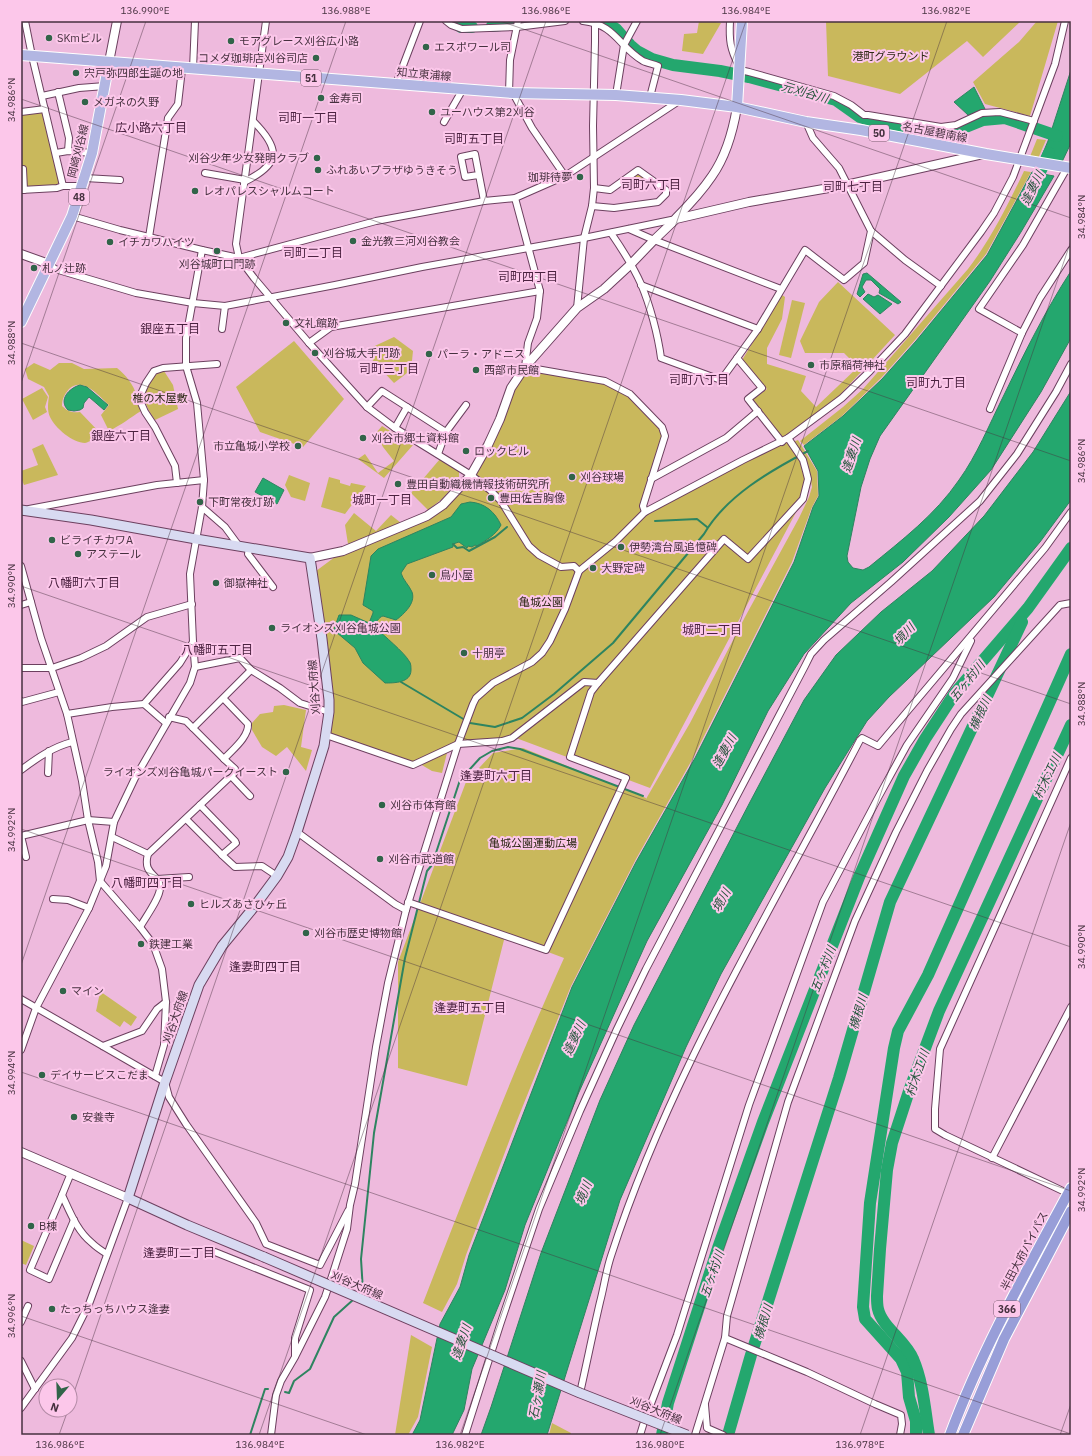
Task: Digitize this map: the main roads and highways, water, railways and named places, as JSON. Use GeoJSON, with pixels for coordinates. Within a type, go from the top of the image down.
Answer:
{"type":"FeatureCollection","features":[{"type":"Feature","properties":{"kind":"highway","name":"半田大府パイパス"},"geometry":{"type":"LineString","coordinates":[[950,1435],[1001,1321],[1070,1189]]}},
{"type":"Feature","properties":{"kind":"highway","name":"半田大府パイパス"},"geometry":{"type":"LineString","coordinates":[[963,1435],[1004,1339],[1071,1211]]}},
{"type":"Feature","properties":{"kind":"main road"},"geometry":{"type":"LineString","coordinates":[[737,104],[742,21]]}},
{"type":"Feature","properties":{"kind":"main road"},"geometry":{"type":"LineString","coordinates":[[21,55],[109,62]]}},
{"type":"Feature","properties":{"kind":"main road","name":"知立東浦線"},"geometry":{"type":"LineString","coordinates":[[109,62],[182,69],[511,93],[616,95],[737,104]]}},
{"type":"Feature","properties":{"kind":"main road","name":"岡崎刈谷線"},"geometry":{"type":"LineString","coordinates":[[21,322],[72,216],[92,153],[109,62]]}},
{"type":"Feature","properties":{"kind":"main road","name":"名古屋碧南線"},"geometry":{"type":"LineString","coordinates":[[737,104],[806,122],[861,130],[986,154],[1022,155],[1069,168]]}},
{"type":"Feature","properties":{"kind":"main road","name":"刈谷大府線"},"geometry":{"type":"LineString","coordinates":[[21,510],[91,520],[196,540],[310,558],[326,667],[329,712],[324,746],[288,857],[277,876],[222,946],[199,984],[164,1082],[128,1198],[187,1225],[580,1393],[687,1435]]}},
{"type":"Feature","properties":{"kind":"water"},"geometry":{"type":"Polygon","coordinates":[[[1071,70],[1071,143],[1061,164],[1040,160],[1048,141],[1071,70]]]}},
{"type":"Feature","properties":{"kind":"water"},"geometry":{"type":"Polygon","coordinates":[[[974,87],[985,109],[968,115],[954,102],[974,87]]]}},
{"type":"Feature","properties":{"kind":"water"},"geometry":{"type":"Polygon","coordinates":[[[1032,172],[1054,176],[990,281],[880,436],[870,459],[861,487],[847,556],[848,562],[853,568],[863,570],[869,567],[929,516],[950,493],[977,450],[1035,333],[1071,271],[1071,338],[1041,392],[991,470],[949,517],[903,562],[851,603],[804,654],[768,711],[722,805],[647,941],[579,1092],[525,1225],[505,1290],[472,1369],[464,1410],[452,1435],[412,1435],[420,1420],[440,1324],[460,1287],[469,1255],[572,987],[636,862],[695,758],[794,562],[813,507],[819,496],[818,471],[804,446],[843,416],[882,379],[916,341],[987,255],[1032,172]]]}},
{"type":"Feature","properties":{"kind":"water"},"geometry":{"type":"Polygon","coordinates":[[[867,273],[901,302],[898,304],[879,293],[880,289],[871,280],[866,280],[862,287],[865,292],[860,297],[857,294],[863,274],[867,273]]]}},
{"type":"Feature","properties":{"kind":"water"},"geometry":{"type":"Polygon","coordinates":[[[868,294],[874,297],[878,295],[892,304],[880,314],[863,299],[868,294]]]}},
{"type":"Feature","properties":{"kind":"water"},"geometry":{"type":"Polygon","coordinates":[[[80,385],[87,387],[108,405],[104,410],[89,397],[84,403],[83,408],[80,410],[68,410],[64,402],[66,395],[72,389],[80,385]]]}},
{"type":"Feature","properties":{"kind":"water"},"geometry":{"type":"Polygon","coordinates":[[[1071,391],[1071,500],[1040,542],[994,597],[889,697],[867,721],[825,788],[721,974],[686,1047],[620,1200],[547,1435],[481,1435],[541,1253],[600,1100],[634,1025],[804,700],[836,655],[881,612],[932,571],[984,516],[1033,452],[1071,391]]]}},
{"type":"Feature","properties":{"kind":"water"},"geometry":{"type":"Polygon","coordinates":[[[263,478],[284,490],[277,504],[255,492],[263,478]]]}},
{"type":"Feature","properties":{"kind":"water"},"geometry":{"type":"Polygon","coordinates":[[[470,502],[485,506],[493,512],[501,525],[494,534],[477,546],[468,546],[467,548],[459,542],[453,544],[453,547],[407,564],[401,573],[412,592],[413,596],[411,604],[396,620],[383,616],[378,620],[375,627],[406,657],[411,664],[411,670],[408,678],[405,680],[385,683],[363,663],[355,648],[336,632],[334,629],[339,615],[351,615],[369,623],[373,611],[363,605],[371,556],[378,549],[451,517],[461,504],[470,502]]]}},
{"type":"Feature","properties":{"kind":"waterway","name":"元刈谷川"},"geometry":{"type":"LineString","coordinates":[[453,21],[461,27],[472,27]]}},
{"type":"Feature","properties":{"kind":"waterway","name":"元刈谷川"},"geometry":{"type":"LineString","coordinates":[[492,26],[537,21]]}},
{"type":"Feature","properties":{"kind":"waterway","name":"元刈谷川"},"geometry":{"type":"LineString","coordinates":[[604,21],[616,29],[637,51],[652,59],[673,65],[720,71],[749,77],[836,100],[860,117],[870,120],[943,133],[956,131],[983,120],[1005,118],[1057,136]]}},
{"type":"Feature","properties":{"kind":"waterway","name":"逢妻川"},"geometry":{"type":"LineString","coordinates":[[1033,187],[1049,153]]}},
{"type":"Feature","properties":{"kind":"waterway"},"geometry":{"type":"LineString","coordinates":[[470,723],[495,727],[522,718],[554,694],[613,643],[724,508],[737,496],[764,476],[808,451]]}},
{"type":"Feature","properties":{"kind":"waterway"},"geometry":{"type":"LineString","coordinates":[[655,521],[697,519],[707,527]]}},
{"type":"Feature","properties":{"kind":"waterway"},"geometry":{"type":"LineString","coordinates":[[453,544],[457,548],[463,547],[469,551],[495,537],[507,527]]}},
{"type":"Feature","properties":{"kind":"waterway","name":"五ヶ村川"},"geometry":{"type":"LineString","coordinates":[[662,1435],[668,1403],[718,1248],[763,1122],[859,877],[904,776],[925,739],[955,693],[1028,608],[1071,548]]}},
{"type":"Feature","properties":{"kind":"waterway","name":"横根川"},"geometry":{"type":"LineString","coordinates":[[728,1435],[751,1355],[839,1078],[890,902],[1022,622]]}},
{"type":"Feature","properties":{"kind":"waterway"},"geometry":{"type":"LineString","coordinates":[[916,1435],[916,1421],[909,1397],[907,1372],[901,1359],[865,1319],[863,1307],[870,1203],[894,1048],[898,1031],[928,975],[1071,654]]}},
{"type":"Feature","properties":{"kind":"waterway"},"geometry":{"type":"LineString","coordinates":[[401,682],[465,720]]}},
{"type":"Feature","properties":{"kind":"waterway","name":"村木江川"},"geometry":{"type":"LineString","coordinates":[[929,1435],[925,1406],[913,1359],[910,1352],[884,1322],[880,1316],[877,1306],[887,1170],[892,1143],[909,1091],[939,1011],[1071,725]]}},
{"type":"Feature","properties":{"kind":"waterway"},"geometry":{"type":"LineString","coordinates":[[358,1295],[363,1291],[361,1259],[374,1133],[405,958],[427,871],[432,865],[460,780],[480,758],[492,751],[508,747],[520,749],[643,796]]}},
{"type":"Feature","properties":{"kind":"waterway"},"geometry":{"type":"LineString","coordinates":[[285,1392],[289,1393],[294,1381],[310,1369],[334,1317],[354,1299]]}},
{"type":"Feature","properties":{"kind":"waterway"},"geometry":{"type":"LineString","coordinates":[[250,1435],[265,1389],[268,1389]]}},
{"type":"Feature","properties":{"kind":"place","name":"SKmビル"},"geometry":{"type":"Point","coordinates":[49,38]}},
{"type":"Feature","properties":{"kind":"place","name":"モアグレース刈谷広小路"},"geometry":{"type":"Point","coordinates":[231,41]}},
{"type":"Feature","properties":{"kind":"place","name":"エスポワール司"},"geometry":{"type":"Point","coordinates":[426,47]}},
{"type":"Feature","properties":{"kind":"place","name":"コメダ珈琲店刈谷司店"},"geometry":{"type":"Point","coordinates":[316,58]}},
{"type":"Feature","properties":{"kind":"place","name":"宍戸弥四郎生誕の地"},"geometry":{"type":"Point","coordinates":[76,73]}},
{"type":"Feature","properties":{"kind":"place","name":"金寿司"},"geometry":{"type":"Point","coordinates":[321,98]}},
{"type":"Feature","properties":{"kind":"place","name":"メガネの久野"},"geometry":{"type":"Point","coordinates":[85,102]}},
{"type":"Feature","properties":{"kind":"place","name":"ユーハウス第2刈谷"},"geometry":{"type":"Point","coordinates":[432,112]}},
{"type":"Feature","properties":{"kind":"place","name":"刈谷少年少女発明クラブ"},"geometry":{"type":"Point","coordinates":[317,158]}},
{"type":"Feature","properties":{"kind":"place","name":"ふれあいプラザゆうきそう"},"geometry":{"type":"Point","coordinates":[318,170]}},
{"type":"Feature","properties":{"kind":"place","name":"珈琲待夢"},"geometry":{"type":"Point","coordinates":[580,177]}},
{"type":"Feature","properties":{"kind":"place","name":"レオパレスシャルムコート"},"geometry":{"type":"Point","coordinates":[195,191]}},
{"type":"Feature","properties":{"kind":"place","name":"金光教三河刈谷教会"},"geometry":{"type":"Point","coordinates":[353,241]}},
{"type":"Feature","properties":{"kind":"place","name":"イチカワハイツ"},"geometry":{"type":"Point","coordinates":[110,242]}},
{"type":"Feature","properties":{"kind":"place","name":"刈谷城町口門跡"},"geometry":{"type":"Point","coordinates":[217,251]}},
{"type":"Feature","properties":{"kind":"place","name":"札ノ辻跡"},"geometry":{"type":"Point","coordinates":[34,268]}},
{"type":"Feature","properties":{"kind":"place","name":"文礼館跡"},"geometry":{"type":"Point","coordinates":[286,323]}},
{"type":"Feature","properties":{"kind":"place","name":"刈谷城大手門跡"},"geometry":{"type":"Point","coordinates":[315,353]}},
{"type":"Feature","properties":{"kind":"place","name":"パーラ・アドニス"},"geometry":{"type":"Point","coordinates":[429,354]}},
{"type":"Feature","properties":{"kind":"place","name":"市原稲荷神社"},"geometry":{"type":"Point","coordinates":[811,365]}},
{"type":"Feature","properties":{"kind":"place","name":"西部市民館"},"geometry":{"type":"Point","coordinates":[476,370]}},
{"type":"Feature","properties":{"kind":"place","name":"刈谷市郷土資料館"},"geometry":{"type":"Point","coordinates":[363,438]}},
{"type":"Feature","properties":{"kind":"place","name":"市立亀城小学校"},"geometry":{"type":"Point","coordinates":[298,446]}},
{"type":"Feature","properties":{"kind":"place","name":"ロックビル"},"geometry":{"type":"Point","coordinates":[466,451]}},
{"type":"Feature","properties":{"kind":"place","name":"刈谷球場"},"geometry":{"type":"Point","coordinates":[572,477]}},
{"type":"Feature","properties":{"kind":"place","name":"豊田自動織機情報技術研究所"},"geometry":{"type":"Point","coordinates":[398,484]}},
{"type":"Feature","properties":{"kind":"place","name":"豊田佐吉胸像"},"geometry":{"type":"Point","coordinates":[491,498]}},
{"type":"Feature","properties":{"kind":"place","name":"下町常夜灯跡"},"geometry":{"type":"Point","coordinates":[200,502]}},
{"type":"Feature","properties":{"kind":"place","name":"ビライチカワA"},"geometry":{"type":"Point","coordinates":[52,540]}},
{"type":"Feature","properties":{"kind":"place","name":"伊勢湾台風追憶碑"},"geometry":{"type":"Point","coordinates":[621,547]}},
{"type":"Feature","properties":{"kind":"place","name":"アステール"},"geometry":{"type":"Point","coordinates":[78,554]}},
{"type":"Feature","properties":{"kind":"place","name":"大野定碑"},"geometry":{"type":"Point","coordinates":[593,568]}},
{"type":"Feature","properties":{"kind":"place","name":"鳥小屋"},"geometry":{"type":"Point","coordinates":[432,575]}},
{"type":"Feature","properties":{"kind":"place","name":"御嶽神社"},"geometry":{"type":"Point","coordinates":[216,583]}},
{"type":"Feature","properties":{"kind":"place","name":"ライオンズ刈谷亀城公園"},"geometry":{"type":"Point","coordinates":[272,628]}},
{"type":"Feature","properties":{"kind":"place","name":"十朋亭"},"geometry":{"type":"Point","coordinates":[464,653]}},
{"type":"Feature","properties":{"kind":"place","name":"ライオンズ刈谷亀城パークイースト"},"geometry":{"type":"Point","coordinates":[286,772]}},
{"type":"Feature","properties":{"kind":"place","name":"刈谷市体育館"},"geometry":{"type":"Point","coordinates":[382,805]}},
{"type":"Feature","properties":{"kind":"place","name":"刈谷市武道館"},"geometry":{"type":"Point","coordinates":[380,859]}},
{"type":"Feature","properties":{"kind":"place","name":"ヒルズあさひヶ丘"},"geometry":{"type":"Point","coordinates":[191,904]}},
{"type":"Feature","properties":{"kind":"place","name":"刈谷市歴史博物館"},"geometry":{"type":"Point","coordinates":[306,933]}},
{"type":"Feature","properties":{"kind":"place","name":"鉄建工業"},"geometry":{"type":"Point","coordinates":[141,944]}},
{"type":"Feature","properties":{"kind":"place","name":"マイン"},"geometry":{"type":"Point","coordinates":[63,991]}},
{"type":"Feature","properties":{"kind":"place","name":"デイサービスこだま"},"geometry":{"type":"Point","coordinates":[42,1075]}},
{"type":"Feature","properties":{"kind":"place","name":"安養寺"},"geometry":{"type":"Point","coordinates":[74,1117]}},
{"type":"Feature","properties":{"kind":"place","name":"B棟"},"geometry":{"type":"Point","coordinates":[31,1226]}},
{"type":"Feature","properties":{"kind":"place","name":"たっちっちハウス逢妻"},"geometry":{"type":"Point","coordinates":[52,1309]}},
{"type":"Feature","properties":{"kind":"district","name":"司町一丁目"},"geometry":{"type":"Point","coordinates":[308,117]}},
{"type":"Feature","properties":{"kind":"district","name":"広小路六丁目"},"geometry":{"type":"Point","coordinates":[151,127]}},
{"type":"Feature","properties":{"kind":"district","name":"司町五丁目"},"geometry":{"type":"Point","coordinates":[474,138]}},
{"type":"Feature","properties":{"kind":"district","name":"司町六丁目"},"geometry":{"type":"Point","coordinates":[651,184]}},
{"type":"Feature","properties":{"kind":"district","name":"司町七丁目"},"geometry":{"type":"Point","coordinates":[853,186]}},
{"type":"Feature","properties":{"kind":"district","name":"司町二丁目"},"geometry":{"type":"Point","coordinates":[313,252]}},
{"type":"Feature","properties":{"kind":"district","name":"司町四丁目"},"geometry":{"type":"Point","coordinates":[528,276]}},
{"type":"Feature","properties":{"kind":"district","name":"銀座五丁目"},"geometry":{"type":"Point","coordinates":[170,328]}},
{"type":"Feature","properties":{"kind":"district","name":"司町三丁目"},"geometry":{"type":"Point","coordinates":[389,368]}},
{"type":"Feature","properties":{"kind":"district","name":"司町八丁目"},"geometry":{"type":"Point","coordinates":[699,379]}},
{"type":"Feature","properties":{"kind":"district","name":"司町九丁目"},"geometry":{"type":"Point","coordinates":[936,382]}},
{"type":"Feature","properties":{"kind":"district","name":"銀座六丁目"},"geometry":{"type":"Point","coordinates":[121,435]}},
{"type":"Feature","properties":{"kind":"district","name":"城町一丁目"},"geometry":{"type":"Point","coordinates":[382,499]}},
{"type":"Feature","properties":{"kind":"district","name":"八幡町六丁目"},"geometry":{"type":"Point","coordinates":[84,582]}},
{"type":"Feature","properties":{"kind":"district","name":"城町二丁目"},"geometry":{"type":"Point","coordinates":[712,629]}},
{"type":"Feature","properties":{"kind":"district","name":"八幡町五丁目"},"geometry":{"type":"Point","coordinates":[217,649]}},
{"type":"Feature","properties":{"kind":"district","name":"逢妻町六丁目"},"geometry":{"type":"Point","coordinates":[496,775]}},
{"type":"Feature","properties":{"kind":"district","name":"八幡町四丁目"},"geometry":{"type":"Point","coordinates":[147,882]}},
{"type":"Feature","properties":{"kind":"district","name":"逢妻町四丁目"},"geometry":{"type":"Point","coordinates":[265,966]}},
{"type":"Feature","properties":{"kind":"district","name":"逢妻町五丁目"},"geometry":{"type":"Point","coordinates":[470,1007]}},
{"type":"Feature","properties":{"kind":"district","name":"逢妻町二丁目"},"geometry":{"type":"Point","coordinates":[179,1252]}},
{"type":"Feature","properties":{"kind":"park label","name":"港町グラウンド"},"geometry":{"type":"Point","coordinates":[891,56]}},
{"type":"Feature","properties":{"kind":"park label","name":"椎の木屋敷"},"geometry":{"type":"Point","coordinates":[160,398]}},
{"type":"Feature","properties":{"kind":"park label","name":"亀城公園"},"geometry":{"type":"Point","coordinates":[541,602]}},
{"type":"Feature","properties":{"kind":"park label","name":"亀城公園運動広場"},"geometry":{"type":"Point","coordinates":[533,843]}},
{"type":"Feature","properties":{"kind":"water label","name":"境川"},"geometry":{"type":"Point","coordinates":[904,634]}},
{"type":"Feature","properties":{"kind":"water label","name":"境川"},"geometry":{"type":"Point","coordinates":[721,900]}},
{"type":"Feature","properties":{"kind":"water label","name":"境川"},"geometry":{"type":"Point","coordinates":[583,1193]}},
{"type":"Feature","properties":{"kind":"water label","name":"石ヶ瀬川"},"geometry":{"type":"Point","coordinates":[537,1395]}}]}
